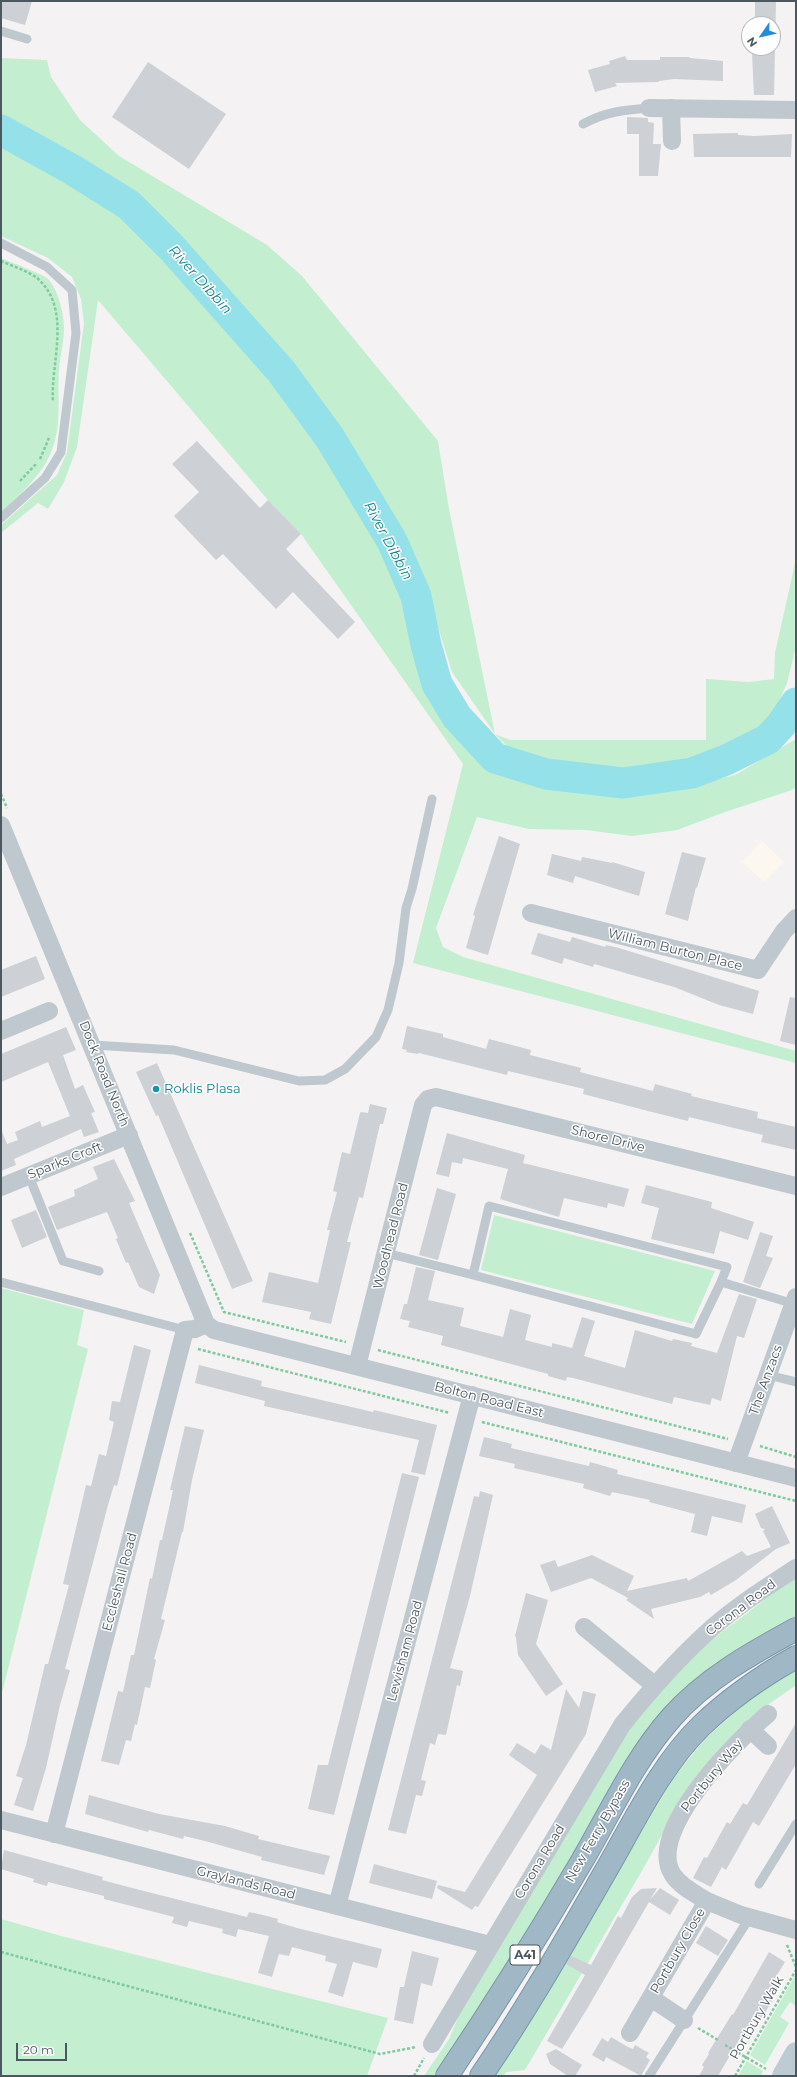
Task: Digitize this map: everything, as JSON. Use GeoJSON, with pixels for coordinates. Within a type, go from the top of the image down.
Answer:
{"type":"FeatureCollection","features":[{"type":"Feature","properties":{"kind":"highway","name":"New Ferry Bypass"},"geometry":{"type":"LineString","coordinates":[[447,2076],[534,1941],[600,1831],[630,1775],[671,1718],[705,1686],[749,1654],[796,1629]]}},
{"type":"Feature","properties":{"kind":"highway","name":"New Ferry Bypass"},"geometry":{"type":"LineString","coordinates":[[481,2076],[508,2036],[553,1962],[670,1764],[701,1727],[735,1697],[773,1670],[796,1657]]}},
{"type":"Feature","properties":{"kind":"main road"},"geometry":{"type":"LineString","coordinates":[[777,2074],[796,2053]]}},
{"type":"Feature","properties":{"kind":"street"},"geometry":{"type":"LineString","coordinates":[[649,108],[796,110]]}},
{"type":"Feature","properties":{"kind":"street"},"geometry":{"type":"LineString","coordinates":[[671,108],[672,141]]}},
{"type":"Feature","properties":{"kind":"street","name":"Dock Road North"},"geometry":{"type":"LineString","coordinates":[[3,821],[206,1324]]}},
{"type":"Feature","properties":{"kind":"street","name":"William Burton Place"},"geometry":{"type":"LineString","coordinates":[[531,913],[758,970],[784,931],[796,918]]}},
{"type":"Feature","properties":{"kind":"street"},"geometry":{"type":"LineString","coordinates":[[1,1031],[49,1011]]}},
{"type":"Feature","properties":{"kind":"street","name":"Shore Drive"},"geometry":{"type":"LineString","coordinates":[[423,1105],[428,1099],[436,1097],[796,1186]]}},
{"type":"Feature","properties":{"kind":"street","name":"Woodhead Road"},"geometry":{"type":"LineString","coordinates":[[357,1366],[423,1105]]}},
{"type":"Feature","properties":{"kind":"street","name":"Sparks Croft"},"geometry":{"type":"LineString","coordinates":[[1,1187],[129,1135]]}},
{"type":"Feature","properties":{"kind":"street","name":"The Anzacs"},"geometry":{"type":"LineString","coordinates":[[736,1463],[795,1300]]}},
{"type":"Feature","properties":{"kind":"street"},"geometry":{"type":"LineString","coordinates":[[183,1337],[206,1324]]}},
{"type":"Feature","properties":{"kind":"street","name":"Bolton Road East"},"geometry":{"type":"LineString","coordinates":[[206,1324],[214,1330],[796,1478]]}},
{"type":"Feature","properties":{"kind":"street","name":"Eccleshall Road"},"geometry":{"type":"LineString","coordinates":[[54,1834],[183,1337]]}},
{"type":"Feature","properties":{"kind":"street","name":"Lewisham Road"},"geometry":{"type":"LineString","coordinates":[[337,1906],[472,1395]]}},
{"type":"Feature","properties":{"kind":"street","name":"Corona Road"},"geometry":{"type":"LineString","coordinates":[[432,2044],[622,1726],[654,1685],[703,1636],[750,1597],[796,1568]]}},
{"type":"Feature","properties":{"kind":"street"},"geometry":{"type":"LineString","coordinates":[[584,1627],[654,1685]]}},
{"type":"Feature","properties":{"kind":"street","name":"Portbury Way"},"geometry":{"type":"LineString","coordinates":[[707,1902],[680,1883],[672,1875],[668,1848],[671,1833],[677,1819],[704,1781],[750,1729],[768,1714]]}},
{"type":"Feature","properties":{"kind":"street","name":"Portbury Way"},"geometry":{"type":"LineString","coordinates":[[750,1729],[768,1746]]}},
{"type":"Feature","properties":{"kind":"street","name":"Graylands Road"},"geometry":{"type":"LineString","coordinates":[[1,1820],[490,1945]]}},
{"type":"Feature","properties":{"kind":"street","name":"Portbury Close"},"geometry":{"type":"LineString","coordinates":[[630,2033],[707,1902],[750,1917],[796,1930]]}},
{"type":"Feature","properties":{"kind":"street","name":"Portbury Close"},"geometry":{"type":"LineString","coordinates":[[651,1998],[684,2020]]}},
{"type":"Feature","properties":{"kind":"lane"},"geometry":{"type":"LineString","coordinates":[[1,31],[27,39]]}},
{"type":"Feature","properties":{"kind":"lane"},"geometry":{"type":"LineString","coordinates":[[582,124],[599,115],[621,110],[649,108]]}},
{"type":"Feature","properties":{"kind":"lane"},"geometry":{"type":"LineString","coordinates":[[1,243],[47,267],[72,290],[76,333],[61,452],[45,478],[1,518]]}},
{"type":"Feature","properties":{"kind":"lane"},"geometry":{"type":"LineString","coordinates":[[93,1045],[174,1050],[299,1081],[325,1080],[345,1069],[376,1037],[388,1010],[399,963],[406,908],[412,889],[432,799]]}},
{"type":"Feature","properties":{"kind":"lane"},"geometry":{"type":"LineString","coordinates":[[29,1176],[63,1261],[99,1272]]}},
{"type":"Feature","properties":{"kind":"lane"},"geometry":{"type":"LineString","coordinates":[[386,1254],[473,1275],[696,1334],[727,1267],[490,1206],[473,1275]]}},
{"type":"Feature","properties":{"kind":"lane"},"geometry":{"type":"LineString","coordinates":[[1,1282],[183,1337]]}},
{"type":"Feature","properties":{"kind":"lane"},"geometry":{"type":"LineString","coordinates":[[721,1282],[795,1300]]}},
{"type":"Feature","properties":{"kind":"lane"},"geometry":{"type":"LineString","coordinates":[[768,1375],[796,1382]]}},
{"type":"Feature","properties":{"kind":"lane"},"geometry":{"type":"LineString","coordinates":[[759,1884],[796,1824]]}},
{"type":"Feature","properties":{"kind":"lane"},"geometry":{"type":"LineString","coordinates":[[649,2076],[750,1917]]}},
{"type":"Feature","properties":{"kind":"path"},"geometry":{"type":"LineString","coordinates":[[1,261],[37,278],[50,294],[57,315],[58,335],[52,392],[53,408]]}},
{"type":"Feature","properties":{"kind":"path"},"geometry":{"type":"LineString","coordinates":[[17,484],[39,462],[49,437]]}},
{"type":"Feature","properties":{"kind":"path"},"geometry":{"type":"LineString","coordinates":[[1,794],[3,821]]}},
{"type":"Feature","properties":{"kind":"path"},"geometry":{"type":"LineString","coordinates":[[189,1232],[224,1312],[743,1442],[796,1457]]}},
{"type":"Feature","properties":{"kind":"path"},"geometry":{"type":"LineString","coordinates":[[183,1337],[466,1418],[796,1501]]}},
{"type":"Feature","properties":{"kind":"path"},"geometry":{"type":"LineString","coordinates":[[1,1952],[380,2054],[432,2044]]}},
{"type":"Feature","properties":{"kind":"path","name":"Portbury Walk"},"geometry":{"type":"LineString","coordinates":[[735,2076],[796,1970]]}},
{"type":"Feature","properties":{"kind":"path"},"geometry":{"type":"LineString","coordinates":[[684,2020],[718,2040]]}},
{"type":"Feature","properties":{"kind":"path"},"geometry":{"type":"LineString","coordinates":[[725,2045],[777,2074]]}},
{"type":"Feature","properties":{"kind":"shaded area"},"geometry":{"type":"Polygon","coordinates":[[[762,841],[784,862],[764,882],[742,862],[762,841]]]}},
{"type":"Feature","properties":{"kind":"green space"},"geometry":{"type":"Polygon","coordinates":[[[1,58],[47,60],[51,77],[80,120],[119,156],[267,245],[302,276],[438,441],[449,509],[495,734],[452,672],[423,579],[382,502],[329,417],[266,333],[131,199],[62,150],[1,118],[1,58]]]}},
{"type":"Feature","properties":{"kind":"green space"},"geometry":{"type":"Polygon","coordinates":[[[1,139],[52,166],[115,205],[146,233],[185,273],[238,333],[286,392],[325,447],[389,553],[408,598],[427,677],[442,708],[472,749],[506,775],[538,786],[591,793],[647,792],[694,785],[735,775],[796,739],[796,787],[792,790],[725,812],[677,830],[632,836],[586,830],[529,829],[477,817],[436,928],[443,947],[463,957],[796,1051],[796,1063],[413,963],[463,764],[301,534],[268,500],[98,300],[77,447],[64,482],[48,509],[38,503],[1,533],[1,525],[57,475],[67,452],[84,323],[81,299],[72,277],[48,258],[1,236],[1,139]]]}},
{"type":"Feature","properties":{"kind":"green space"},"geometry":{"type":"Polygon","coordinates":[[[1,258],[33,271],[45,277],[52,283],[60,302],[64,328],[59,370],[58,424],[53,446],[45,465],[40,472],[1,512],[1,258]]]}},
{"type":"Feature","properties":{"kind":"green space"},"geometry":{"type":"Polygon","coordinates":[[[796,559],[796,646],[787,683],[775,710],[764,727],[749,738],[721,753],[669,766],[607,769],[532,760],[515,754],[495,734],[510,740],[706,740],[706,679],[749,682],[774,679],[775,653],[796,559]]]}},
{"type":"Feature","properties":{"kind":"green space"},"geometry":{"type":"Polygon","coordinates":[[[494,1215],[715,1271],[692,1324],[481,1270],[494,1215]]]}},
{"type":"Feature","properties":{"kind":"green space"},"geometry":{"type":"Polygon","coordinates":[[[1,1288],[84,1310],[77,1345],[88,1349],[1,1697],[1,1288]]]}},
{"type":"Feature","properties":{"kind":"green space"},"geometry":{"type":"Polygon","coordinates":[[[796,1576],[796,1620],[765,1633],[703,1678],[573,1860],[437,2076],[424,2076],[449,2039],[458,2018],[620,1742],[660,1689],[697,1651],[796,1576]]]}},
{"type":"Feature","properties":{"kind":"green space"},"geometry":{"type":"Polygon","coordinates":[[[796,1669],[796,1685],[765,1707],[673,1815],[525,2070],[506,2072],[504,2076],[493,2076],[675,1776],[706,1738],[750,1699],[796,1669]]]}},
{"type":"Feature","properties":{"kind":"green space"},"geometry":{"type":"Polygon","coordinates":[[[1,1919],[65,1937],[388,2018],[367,2076],[1,2076],[1,1919]]]}},
{"type":"Feature","properties":{"kind":"green space"},"geometry":{"type":"Polygon","coordinates":[[[796,1974],[796,2006],[790,2002],[780,2017],[789,2023],[765,2065],[750,2055],[796,1974]]]}},
{"type":"Feature","properties":{"kind":"green space"},"geometry":{"type":"Polygon","coordinates":[[[747,2061],[763,2071],[761,2076],[738,2076],[747,2061]]]}},
{"type":"Feature","properties":{"kind":"building"},"geometry":{"type":"Polygon","coordinates":[[[1,1],[32,1],[25,25],[1,18],[1,1]]]}},
{"type":"Feature","properties":{"kind":"building"},"geometry":{"type":"Polygon","coordinates":[[[755,1],[776,1],[776,16],[755,16],[755,1]]]}},
{"type":"Feature","properties":{"kind":"building"},"geometry":{"type":"Polygon","coordinates":[[[625,56],[627,60],[660,60],[660,57],[689,57],[723,61],[723,81],[674,79],[659,82],[615,83],[617,86],[595,92],[588,70],[610,64],[609,61],[625,56]]]}},
{"type":"Feature","properties":{"kind":"building"},"geometry":{"type":"Polygon","coordinates":[[[752,56],[775,56],[774,95],[754,95],[752,56]]]}},
{"type":"Feature","properties":{"kind":"building"},"geometry":{"type":"Polygon","coordinates":[[[148,62],[226,114],[189,169],[112,117],[148,62]]]}},
{"type":"Feature","properties":{"kind":"building"},"geometry":{"type":"Polygon","coordinates":[[[627,117],[648,118],[648,122],[654,123],[653,144],[661,144],[658,176],[639,176],[639,134],[627,134],[627,117]]]}},
{"type":"Feature","properties":{"kind":"building"},"geometry":{"type":"Polygon","coordinates":[[[738,133],[738,135],[754,136],[792,134],[791,157],[694,157],[693,134],[738,133]]]}},
{"type":"Feature","properties":{"kind":"building"},"geometry":{"type":"Polygon","coordinates":[[[197,441],[260,508],[268,500],[301,534],[286,549],[355,622],[338,639],[293,592],[276,609],[223,554],[216,560],[174,516],[199,492],[172,464],[197,441]]]}},
{"type":"Feature","properties":{"kind":"building"},"geometry":{"type":"Polygon","coordinates":[[[499,836],[520,844],[488,955],[466,948],[475,916],[473,915],[499,836]]]}},
{"type":"Feature","properties":{"kind":"building"},"geometry":{"type":"Polygon","coordinates":[[[682,852],[706,858],[697,888],[696,887],[688,921],[665,914],[682,852]]]}},
{"type":"Feature","properties":{"kind":"building"},"geometry":{"type":"Polygon","coordinates":[[[552,854],[581,861],[582,857],[612,862],[645,872],[639,896],[575,876],[573,883],[547,875],[552,854]]]}},
{"type":"Feature","properties":{"kind":"building"},"geometry":{"type":"Polygon","coordinates":[[[538,933],[570,942],[572,937],[605,947],[606,945],[619,948],[759,991],[753,1014],[719,1005],[674,987],[594,964],[593,967],[564,958],[562,964],[531,954],[538,933]]]}},
{"type":"Feature","properties":{"kind":"building"},"geometry":{"type":"Polygon","coordinates":[[[36,956],[45,979],[1,997],[1,970],[36,956]]]}},
{"type":"Feature","properties":{"kind":"building"},"geometry":{"type":"Polygon","coordinates":[[[790,997],[796,998],[796,1045],[780,1041],[790,997]]]}},
{"type":"Feature","properties":{"kind":"building"},"geometry":{"type":"Polygon","coordinates":[[[407,1026],[443,1034],[443,1037],[486,1049],[489,1039],[531,1050],[530,1055],[581,1068],[580,1072],[653,1091],[655,1084],[692,1094],[691,1096],[758,1112],[757,1118],[796,1127],[796,1150],[761,1142],[763,1135],[689,1117],[688,1121],[648,1111],[583,1094],[584,1089],[508,1071],[507,1075],[419,1053],[406,1052],[407,1050],[402,1049],[407,1026]]]}},
{"type":"Feature","properties":{"kind":"building"},"geometry":{"type":"Polygon","coordinates":[[[66,1027],[76,1050],[63,1055],[75,1089],[83,1085],[95,1112],[91,1113],[99,1132],[84,1137],[81,1129],[14,1159],[16,1165],[1,1171],[1,1129],[7,1144],[18,1140],[15,1132],[40,1121],[42,1127],[70,1116],[48,1062],[1,1082],[1,1054],[66,1027]]]}},
{"type":"Feature","properties":{"kind":"building"},"geometry":{"type":"Polygon","coordinates":[[[157,1063],[253,1281],[232,1289],[158,1115],[156,1116],[136,1072],[157,1063]]]}},
{"type":"Feature","properties":{"kind":"building"},"geometry":{"type":"Polygon","coordinates":[[[370,1104],[387,1108],[383,1124],[380,1124],[363,1198],[359,1197],[347,1242],[351,1242],[331,1324],[309,1319],[311,1312],[262,1302],[269,1272],[318,1283],[330,1230],[327,1230],[337,1192],[333,1191],[342,1152],[350,1154],[360,1113],[368,1113],[370,1104]]]}},
{"type":"Feature","properties":{"kind":"building"},"geometry":{"type":"Polygon","coordinates":[[[447,1133],[525,1155],[523,1163],[629,1189],[624,1207],[608,1203],[607,1208],[564,1198],[559,1217],[500,1199],[508,1169],[463,1158],[462,1164],[452,1162],[449,1177],[436,1174],[447,1133]]]}},
{"type":"Feature","properties":{"kind":"building"},"geometry":{"type":"Polygon","coordinates":[[[114,1159],[135,1201],[129,1203],[160,1275],[154,1294],[139,1287],[128,1262],[126,1263],[116,1239],[118,1238],[107,1212],[57,1230],[48,1207],[75,1196],[74,1190],[98,1179],[93,1167],[114,1159]]]}},
{"type":"Feature","properties":{"kind":"building"},"geometry":{"type":"Polygon","coordinates":[[[646,1185],[712,1202],[711,1208],[754,1222],[748,1240],[720,1231],[714,1254],[651,1239],[659,1208],[641,1203],[646,1185]]]}},
{"type":"Feature","properties":{"kind":"building"},"geometry":{"type":"Polygon","coordinates":[[[437,1188],[456,1194],[438,1260],[419,1255],[437,1188]]]}},
{"type":"Feature","properties":{"kind":"building"},"geometry":{"type":"Polygon","coordinates":[[[36,1210],[47,1237],[22,1248],[11,1220],[36,1210]]]}},
{"type":"Feature","properties":{"kind":"building"},"geometry":{"type":"Polygon","coordinates":[[[760,1232],[773,1236],[766,1256],[773,1258],[760,1288],[743,1282],[760,1232]]]}},
{"type":"Feature","properties":{"kind":"building"},"geometry":{"type":"Polygon","coordinates":[[[416,1267],[435,1271],[428,1300],[464,1308],[460,1326],[503,1337],[510,1309],[531,1315],[525,1340],[552,1347],[552,1343],[572,1348],[582,1317],[595,1321],[584,1356],[625,1368],[635,1330],[672,1341],[673,1339],[692,1343],[691,1346],[717,1353],[739,1294],[757,1299],[744,1338],[737,1336],[721,1401],[712,1398],[710,1405],[674,1397],[672,1404],[573,1378],[567,1377],[566,1381],[548,1376],[548,1374],[441,1345],[443,1336],[408,1327],[410,1321],[400,1319],[404,1304],[407,1304],[416,1267]]]}},
{"type":"Feature","properties":{"kind":"building"},"geometry":{"type":"Polygon","coordinates":[[[134,1345],[151,1350],[117,1486],[114,1485],[108,1505],[65,1669],[70,1670],[60,1705],[46,1768],[33,1811],[14,1805],[23,1778],[16,1776],[26,1745],[45,1664],[48,1664],[69,1585],[63,1584],[86,1485],[91,1486],[99,1454],[106,1456],[114,1422],[109,1420],[112,1401],[120,1402],[134,1345]]]}},
{"type":"Feature","properties":{"kind":"building"},"geometry":{"type":"Polygon","coordinates":[[[199,1365],[262,1381],[261,1386],[437,1425],[425,1475],[411,1472],[419,1440],[264,1406],[265,1401],[195,1383],[199,1365]]]}},
{"type":"Feature","properties":{"kind":"building"},"geometry":{"type":"Polygon","coordinates":[[[185,1426],[204,1430],[192,1480],[183,1532],[161,1619],[165,1620],[154,1659],[156,1660],[150,1688],[145,1687],[137,1725],[135,1724],[131,1741],[126,1740],[119,1765],[101,1761],[118,1691],[123,1692],[131,1655],[134,1655],[150,1578],[152,1579],[160,1540],[162,1540],[173,1490],[170,1490],[185,1426]]]}},
{"type":"Feature","properties":{"kind":"building"},"geometry":{"type":"Polygon","coordinates":[[[484,1437],[512,1444],[511,1448],[589,1466],[590,1462],[618,1470],[617,1474],[746,1505],[742,1523],[712,1516],[707,1536],[691,1532],[695,1514],[649,1502],[650,1500],[612,1492],[610,1496],[583,1488],[584,1484],[514,1468],[515,1464],[479,1456],[484,1437]]]}},
{"type":"Feature","properties":{"kind":"building"},"geometry":{"type":"Polygon","coordinates":[[[402,1473],[419,1477],[334,1815],[308,1809],[318,1765],[328,1765],[402,1473]]]}},
{"type":"Feature","properties":{"kind":"building"},"geometry":{"type":"Polygon","coordinates":[[[480,1491],[493,1495],[470,1596],[450,1668],[463,1671],[460,1686],[457,1685],[446,1735],[438,1734],[435,1745],[430,1743],[421,1780],[426,1781],[422,1796],[416,1795],[406,1834],[388,1830],[474,1496],[479,1497],[480,1491]]]}},
{"type":"Feature","properties":{"kind":"building"},"geometry":{"type":"Polygon","coordinates":[[[772,1506],[790,1543],[776,1549],[736,1580],[711,1595],[709,1592],[700,1597],[651,1609],[654,1619],[626,1600],[628,1598],[591,1578],[551,1592],[540,1565],[555,1560],[558,1567],[592,1555],[634,1576],[627,1591],[687,1578],[688,1581],[742,1551],[747,1556],[771,1547],[763,1531],[765,1529],[761,1528],[755,1514],[772,1506]]]}},
{"type":"Feature","properties":{"kind":"building"},"geometry":{"type":"Polygon","coordinates":[[[526,1593],[548,1600],[536,1644],[563,1684],[546,1696],[518,1655],[515,1636],[526,1593]]]}},
{"type":"Feature","properties":{"kind":"building"},"geometry":{"type":"Polygon","coordinates":[[[566,1689],[579,1708],[583,1691],[596,1694],[586,1734],[478,1907],[475,1906],[472,1910],[437,1888],[438,1885],[465,1892],[537,1775],[509,1755],[517,1743],[535,1754],[541,1744],[551,1750],[566,1689]]]}},
{"type":"Feature","properties":{"kind":"building"},"geometry":{"type":"Polygon","coordinates":[[[796,1723],[796,1764],[759,1826],[753,1822],[726,1870],[722,1867],[711,1887],[693,1878],[704,1857],[707,1858],[727,1822],[730,1824],[743,1803],[747,1805],[796,1723]]]}},
{"type":"Feature","properties":{"kind":"building"},"geometry":{"type":"Polygon","coordinates":[[[89,1795],[159,1814],[225,1826],[259,1836],[258,1839],[330,1856],[324,1875],[261,1860],[262,1857],[205,1841],[184,1836],[183,1839],[149,1830],[148,1832],[85,1814],[89,1795]]]}},
{"type":"Feature","properties":{"kind":"building"},"geometry":{"type":"Polygon","coordinates":[[[4,1850],[103,1877],[102,1880],[136,1889],[247,1917],[249,1912],[263,1915],[278,1919],[277,1922],[297,1928],[382,1949],[377,1968],[353,1962],[343,1997],[328,1992],[337,1964],[325,1961],[326,1956],[292,1947],[289,1956],[279,1954],[272,1977],[258,1973],[269,1936],[238,1929],[236,1937],[222,1933],[223,1929],[189,1921],[187,1927],[172,1923],[174,1917],[104,1899],[104,1896],[48,1882],[47,1886],[33,1882],[34,1879],[1,1869],[4,1850]]]}},
{"type":"Feature","properties":{"kind":"building"},"geometry":{"type":"Polygon","coordinates":[[[374,1864],[437,1881],[432,1899],[369,1883],[374,1864]]]}},
{"type":"Feature","properties":{"kind":"building"},"geometry":{"type":"Polygon","coordinates":[[[657,1888],[650,1900],[660,1888],[679,1900],[670,1915],[649,1902],[562,2049],[547,2041],[585,1975],[566,1964],[571,1956],[591,1965],[618,1916],[621,1918],[632,1897],[641,1889],[657,1888]]]}},
{"type":"Feature","properties":{"kind":"building"},"geometry":{"type":"Polygon","coordinates":[[[706,1926],[728,1940],[718,1956],[696,1943],[706,1926]]]}},
{"type":"Feature","properties":{"kind":"building"},"geometry":{"type":"Polygon","coordinates":[[[412,1951],[439,1958],[432,1986],[421,1983],[413,2024],[394,2020],[400,1987],[404,1987],[412,1951]]]}},
{"type":"Feature","properties":{"kind":"building"},"geometry":{"type":"Polygon","coordinates":[[[769,1952],[785,1962],[771,1985],[773,1986],[766,1998],[772,2001],[761,2020],[755,2017],[747,2031],[745,2030],[718,2076],[699,2076],[704,2067],[702,2065],[709,2054],[708,2053],[732,2014],[733,2015],[769,1952]]]}},
{"type":"Feature","properties":{"kind":"building"},"geometry":{"type":"Polygon","coordinates":[[[611,2037],[628,2047],[633,2049],[635,2045],[649,2053],[646,2057],[650,2060],[641,2076],[606,2057],[604,2062],[592,2055],[602,2038],[608,2042],[611,2037]]]}},
{"type":"Feature","properties":{"kind":"building"},"geometry":{"type":"Polygon","coordinates":[[[556,2049],[582,2065],[575,2076],[568,2076],[550,2064],[546,2054],[556,2049]]]}},
{"type":"Feature","properties":{"kind":"waterway","name":"River Dibbin"},"geometry":{"type":"LineString","coordinates":[[1,130],[73,170],[129,205],[172,248],[281,371],[330,438],[392,541],[416,596],[426,645],[437,684],[457,717],[495,758],[546,774],[623,783],[692,773],[726,760],[768,739],[781,725],[796,703]]}},
{"type":"Feature","properties":{"kind":"place","name":"Roklis Plasa"},"geometry":{"type":"Point","coordinates":[156,1089]}}]}
